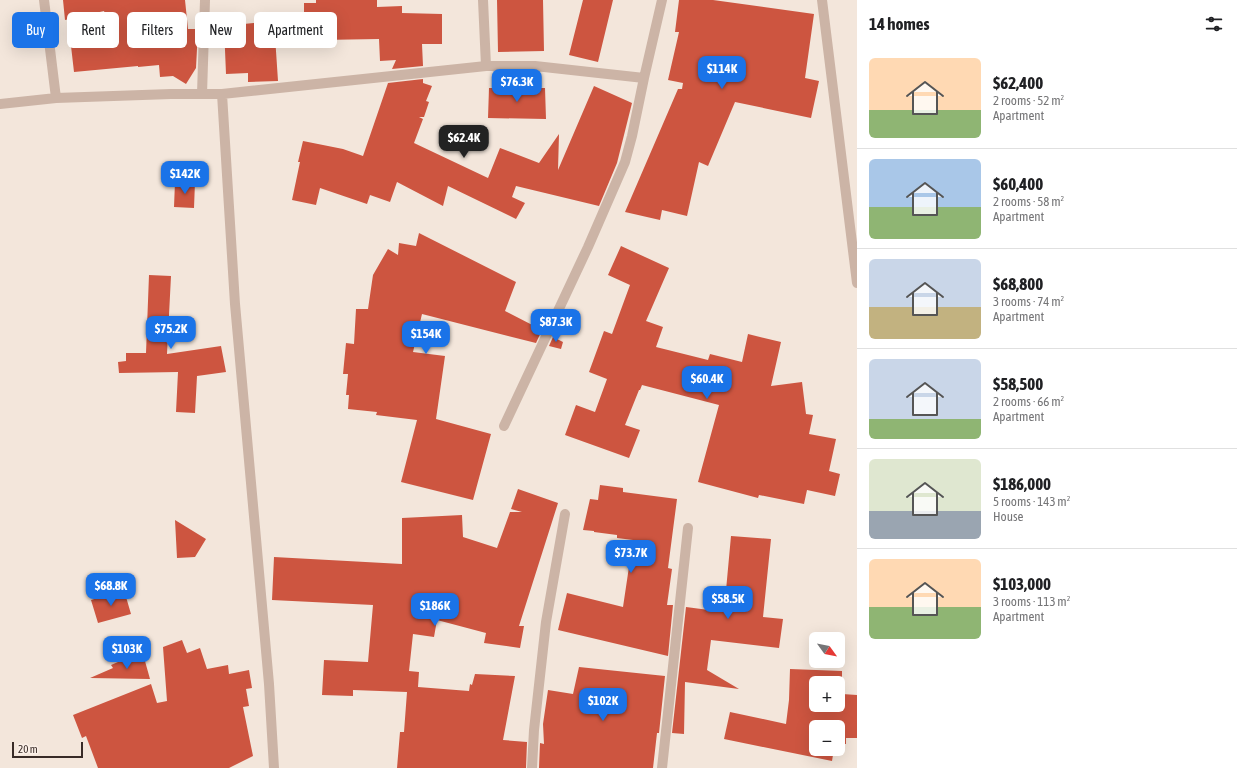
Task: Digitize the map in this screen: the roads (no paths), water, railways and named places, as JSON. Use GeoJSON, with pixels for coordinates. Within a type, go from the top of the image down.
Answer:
{"type":"FeatureCollection","features":[{"type":"Feature","properties":{"kind":"street"},"geometry":{"type":"LineString","coordinates":[[44,0],[56,98]]}},
{"type":"Feature","properties":{"kind":"street"},"geometry":{"type":"LineString","coordinates":[[202,94],[205,0]]}},
{"type":"Feature","properties":{"kind":"street"},"geometry":{"type":"LineString","coordinates":[[483,0],[486,66]]}},
{"type":"Feature","properties":{"kind":"street"},"geometry":{"type":"LineString","coordinates":[[504,426],[588,248],[625,162],[662,0]]}},
{"type":"Feature","properties":{"kind":"street"},"geometry":{"type":"LineString","coordinates":[[822,0],[857,283]]}},
{"type":"Feature","properties":{"kind":"street"},"geometry":{"type":"LineString","coordinates":[[0,104],[56,98],[171,94],[222,94],[486,66],[535,66],[644,78]]}},
{"type":"Feature","properties":{"kind":"street"},"geometry":{"type":"LineString","coordinates":[[222,94],[235,304],[269,684],[274,768]]}},
{"type":"Feature","properties":{"kind":"street"},"geometry":{"type":"LineString","coordinates":[[532,768],[534,730],[546,622],[565,514]]}},
{"type":"Feature","properties":{"kind":"street"},"geometry":{"type":"LineString","coordinates":[[662,768],[688,528]]}}]}
